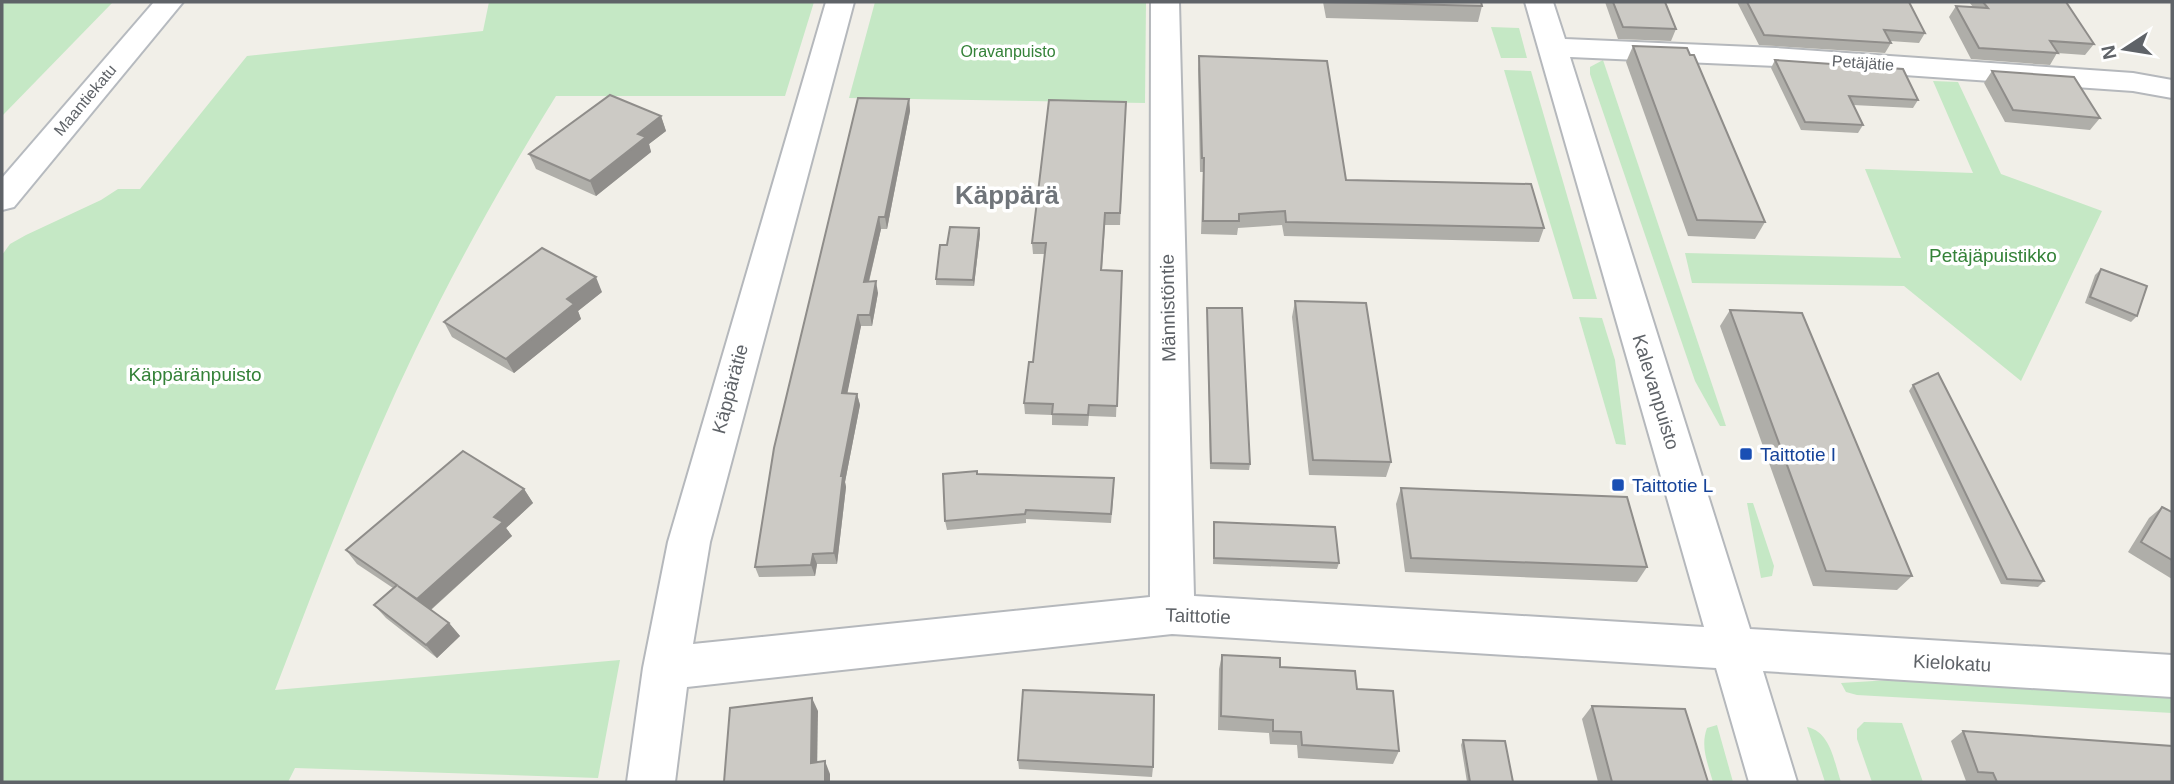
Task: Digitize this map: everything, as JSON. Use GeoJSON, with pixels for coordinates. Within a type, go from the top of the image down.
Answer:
{"type":"FeatureCollection","features":[{"type":"Feature","properties":{"kind":"street","name":"Maantiekatu"},"geometry":{"type":"LineString","coordinates":[[2,199],[169,2]]}},
{"type":"Feature","properties":{"kind":"street","name":"Käppärätie"},"geometry":{"type":"LineString","coordinates":[[651,782],[666,668],[692,529],[840,2]]}},
{"type":"Feature","properties":{"kind":"street","name":"Männistöntie"},"geometry":{"type":"LineString","coordinates":[[1165,2],[1172,614]]}},
{"type":"Feature","properties":{"kind":"street","name":"Kalevanpuisto"},"geometry":{"type":"LineString","coordinates":[[1539,2],[1773,782]]}},
{"type":"Feature","properties":{"kind":"street","name":"Petäjätie"},"geometry":{"type":"LineString","coordinates":[[1553,47],[1790,58],[2133,82],[2172,89]]}},
{"type":"Feature","properties":{"kind":"street","name":"Taittotie"},"geometry":{"type":"LineString","coordinates":[[666,668],[1172,614],[1732,649]]}},
{"type":"Feature","properties":{"kind":"street","name":"Kielokatu"},"geometry":{"type":"LineString","coordinates":[[1732,649],[2172,676]]}},
{"type":"Feature","properties":{"kind":"green space"},"geometry":{"type":"Polygon","coordinates":[[[2,2],[113,2],[2,116],[2,2]]]}},
{"type":"Feature","properties":{"kind":"green space","name":"Käppäränpuisto"},"geometry":{"type":"Polygon","coordinates":[[[489,2],[814,2],[785,96],[556,96],[482,222],[415,351],[359,477],[275,690],[620,660],[598,778],[295,768],[288,782],[2,782],[2,255],[10,244],[118,189],[140,189],[247,56],[483,31],[489,2]]]}},
{"type":"Feature","properties":{"kind":"green space","name":"Oravanpuisto"},"geometry":{"type":"Polygon","coordinates":[[[875,2],[1146,2],[1145,103],[849,98],[875,2]]]}},
{"type":"Feature","properties":{"kind":"green space"},"geometry":{"type":"Polygon","coordinates":[[[1491,27],[1519,28],[1527,58],[1501,58],[1491,27]]]}},
{"type":"Feature","properties":{"kind":"green space"},"geometry":{"type":"Polygon","coordinates":[[[1603,60],[1726,426],[1720,426],[1695,381],[1590,74],[1590,67],[1603,60]]]}},
{"type":"Feature","properties":{"kind":"green space"},"geometry":{"type":"Polygon","coordinates":[[[1504,70],[1531,71],[1597,299],[1573,299],[1504,70]]]}},
{"type":"Feature","properties":{"kind":"green space","name":"Petäjäpuistikko"},"geometry":{"type":"Polygon","coordinates":[[[1933,81],[1958,82],[2001,174],[2102,211],[2021,381],[1904,286],[1692,283],[1685,253],[1901,258],[1865,169],[1973,173],[1933,81]]]}},
{"type":"Feature","properties":{"kind":"green space"},"geometry":{"type":"Polygon","coordinates":[[[1579,317],[1602,318],[1615,360],[1626,445],[1616,444],[1579,317]]]}},
{"type":"Feature","properties":{"kind":"green space"},"geometry":{"type":"Polygon","coordinates":[[[1747,503],[1753,503],[1774,566],[1772,576],[1761,578],[1747,503]]]}},
{"type":"Feature","properties":{"kind":"green space"},"geometry":{"type":"Polygon","coordinates":[[[1907,679],[2172,697],[2172,713],[1857,695],[1846,692],[1841,683],[1907,679]]]}},
{"type":"Feature","properties":{"kind":"green space"},"geometry":{"type":"Polygon","coordinates":[[[1864,722],[1902,723],[1923,782],[1872,782],[1857,739],[1857,729],[1864,722]]]}},
{"type":"Feature","properties":{"kind":"green space"},"geometry":{"type":"Polygon","coordinates":[[[1717,725],[1733,782],[1713,782],[1707,762],[1705,735],[1707,728],[1717,725]]]}},
{"type":"Feature","properties":{"kind":"green space"},"geometry":{"type":"Polygon","coordinates":[[[1807,727],[1815,730],[1826,741],[1841,782],[1825,782],[1807,727]]]}},
{"type":"Feature","properties":{"kind":"building"},"geometry":{"type":"Polygon","coordinates":[[[1328,2],[1481,2],[1482,6],[1328,2]]]}},
{"type":"Feature","properties":{"kind":"building"},"geometry":{"type":"Polygon","coordinates":[[[1613,2],[1665,2],[1676,29],[1623,27],[1613,2]]]}},
{"type":"Feature","properties":{"kind":"building"},"geometry":{"type":"Polygon","coordinates":[[[1747,2],[1909,2],[1925,33],[1884,30],[1891,43],[1764,35],[1747,2]]]}},
{"type":"Feature","properties":{"kind":"building"},"geometry":{"type":"Polygon","coordinates":[[[1983,2],[2066,2],[2094,44],[2050,41],[2058,53],[1979,48],[1956,6],[1988,8],[1983,2]]]}},
{"type":"Feature","properties":{"kind":"building"},"geometry":{"type":"Polygon","coordinates":[[[1633,46],[1687,48],[1690,55],[1694,55],[1765,222],[1697,220],[1633,46]]]}},
{"type":"Feature","properties":{"kind":"building"},"geometry":{"type":"Polygon","coordinates":[[[1199,56],[1327,61],[1346,180],[1531,184],[1544,228],[1286,222],[1285,211],[1239,214],[1239,221],[1203,221],[1204,158],[1199,56]]]}},
{"type":"Feature","properties":{"kind":"building"},"geometry":{"type":"Polygon","coordinates":[[[1775,60],[1903,69],[1918,100],[1849,96],[1863,125],[1805,122],[1775,60]]]}},
{"type":"Feature","properties":{"kind":"building"},"geometry":{"type":"Polygon","coordinates":[[[1992,71],[2074,77],[2100,118],[2013,110],[1992,71]]]}},
{"type":"Feature","properties":{"kind":"building"},"geometry":{"type":"Polygon","coordinates":[[[610,95],[661,116],[638,134],[646,137],[590,181],[529,154],[610,95]]]}},
{"type":"Feature","properties":{"kind":"building"},"geometry":{"type":"Polygon","coordinates":[[[858,98],[909,99],[885,217],[879,217],[864,282],[876,281],[870,315],[858,315],[842,393],[857,394],[841,476],[834,553],[813,554],[811,565],[755,567],[774,448],[858,98]]]}},
{"type":"Feature","properties":{"kind":"building"},"geometry":{"type":"Polygon","coordinates":[[[1049,100],[1126,102],[1120,213],[1105,213],[1101,270],[1122,271],[1117,406],[1089,405],[1088,415],[1052,414],[1053,404],[1024,403],[1029,362],[1033,362],[1046,243],[1032,243],[1049,100]]]}},
{"type":"Feature","properties":{"kind":"building"},"geometry":{"type":"Polygon","coordinates":[[[950,227],[979,228],[973,280],[936,279],[940,245],[947,245],[950,227]]]}},
{"type":"Feature","properties":{"kind":"building"},"geometry":{"type":"Polygon","coordinates":[[[542,248],[596,277],[567,299],[574,304],[506,359],[444,322],[542,248]]]}},
{"type":"Feature","properties":{"kind":"building"},"geometry":{"type":"Polygon","coordinates":[[[2101,269],[2147,286],[2137,316],[2090,297],[2101,269]]]}},
{"type":"Feature","properties":{"kind":"building"},"geometry":{"type":"Polygon","coordinates":[[[1295,301],[1366,303],[1391,462],[1313,460],[1295,301]]]}},
{"type":"Feature","properties":{"kind":"building"},"geometry":{"type":"Polygon","coordinates":[[[1207,308],[1242,308],[1250,464],[1211,463],[1207,308]]]}},
{"type":"Feature","properties":{"kind":"building"},"geometry":{"type":"Polygon","coordinates":[[[1730,310],[1802,313],[1912,576],[1826,571],[1730,310]]]}},
{"type":"Feature","properties":{"kind":"building"},"geometry":{"type":"Polygon","coordinates":[[[1938,373],[2044,581],[2007,579],[1913,385],[1938,373]]]}},
{"type":"Feature","properties":{"kind":"building"},"geometry":{"type":"Polygon","coordinates":[[[463,451],[524,489],[494,517],[503,522],[417,599],[398,586],[449,623],[426,645],[374,605],[397,585],[346,550],[463,451]]]}},
{"type":"Feature","properties":{"kind":"building"},"geometry":{"type":"Polygon","coordinates":[[[977,471],[977,474],[1114,478],[1111,514],[1026,510],[1025,514],[945,521],[943,474],[977,471]]]}},
{"type":"Feature","properties":{"kind":"building"},"geometry":{"type":"Polygon","coordinates":[[[1401,488],[1627,497],[1647,567],[1411,558],[1401,488]]]}},
{"type":"Feature","properties":{"kind":"building"},"geometry":{"type":"Polygon","coordinates":[[[2162,507],[2172,512],[2172,560],[2141,542],[2162,507]]]}},
{"type":"Feature","properties":{"kind":"building"},"geometry":{"type":"Polygon","coordinates":[[[1214,522],[1335,527],[1339,563],[1214,558],[1214,522]]]}},
{"type":"Feature","properties":{"kind":"building"},"geometry":{"type":"Polygon","coordinates":[[[1222,655],[1280,658],[1280,667],[1355,671],[1357,689],[1393,691],[1399,751],[1302,745],[1301,732],[1273,731],[1273,720],[1221,716],[1222,655]]]}},
{"type":"Feature","properties":{"kind":"building"},"geometry":{"type":"Polygon","coordinates":[[[1023,690],[1154,695],[1153,767],[1018,760],[1023,690]]]}},
{"type":"Feature","properties":{"kind":"building"},"geometry":{"type":"Polygon","coordinates":[[[812,698],[811,763],[825,761],[825,782],[724,782],[730,708],[812,698]]]}},
{"type":"Feature","properties":{"kind":"building"},"geometry":{"type":"Polygon","coordinates":[[[1592,706],[1685,709],[1708,782],[1612,782],[1592,706]]]}},
{"type":"Feature","properties":{"kind":"building"},"geometry":{"type":"Polygon","coordinates":[[[1963,731],[2172,746],[2172,782],[1997,782],[1993,773],[1978,772],[1963,731]]]}},
{"type":"Feature","properties":{"kind":"building"},"geometry":{"type":"Polygon","coordinates":[[[1463,740],[1505,741],[1513,782],[1470,782],[1463,740]]]}},
{"type":"Feature","properties":{"kind":"place","name":"Taittotie I"},"geometry":{"type":"Point","coordinates":[1746,454]}},
{"type":"Feature","properties":{"kind":"place","name":"Taittotie L"},"geometry":{"type":"Point","coordinates":[1618,485]}},
{"type":"Feature","properties":{"kind":"district","name":"Käppärä"},"geometry":{"type":"Point","coordinates":[1007,195]}}]}
